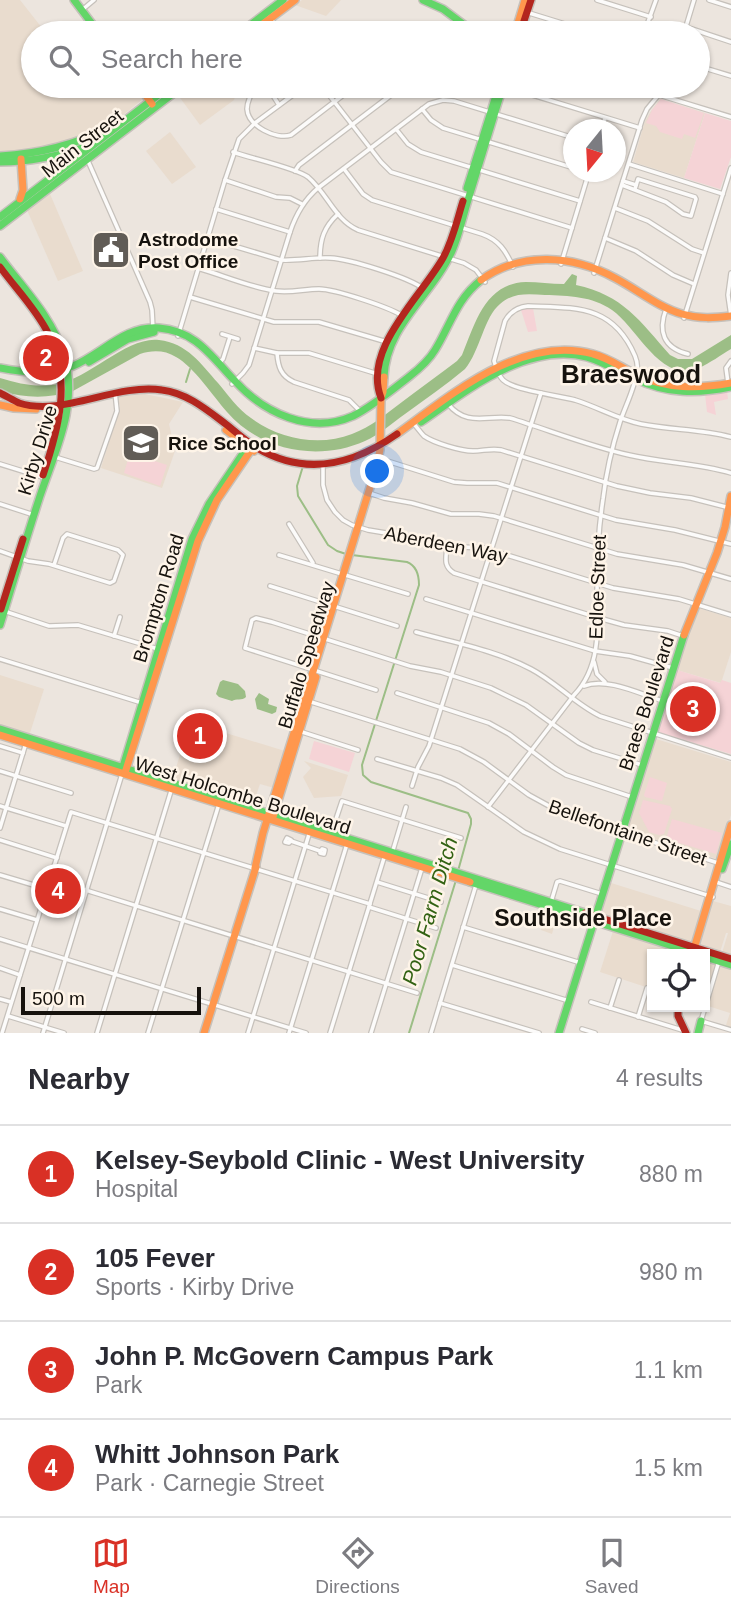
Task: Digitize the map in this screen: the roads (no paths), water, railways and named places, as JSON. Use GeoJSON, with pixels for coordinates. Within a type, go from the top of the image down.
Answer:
{"type":"FeatureCollection","features":[{"type":"Feature","properties":{"kind":"main road"},"geometry":{"type":"LineString","coordinates":[[74,0],[90,21]]}},
{"type":"Feature","properties":{"kind":"main road"},"geometry":{"type":"LineString","coordinates":[[264,21],[283,0]]}},
{"type":"Feature","properties":{"kind":"main road"},"geometry":{"type":"LineString","coordinates":[[261,21],[295,0]]}},
{"type":"Feature","properties":{"kind":"main road"},"geometry":{"type":"LineString","coordinates":[[423,0],[460,21]]}},
{"type":"Feature","properties":{"kind":"main road"},"geometry":{"type":"LineString","coordinates":[[521,21],[525,0]]}},
{"type":"Feature","properties":{"kind":"main road"},"geometry":{"type":"LineString","coordinates":[[524,11],[531,0]]}},
{"type":"Feature","properties":{"kind":"main road"},"geometry":{"type":"LineString","coordinates":[[148,98],[152,104]]}},
{"type":"Feature","properties":{"kind":"main road","name":"Main Street"},"geometry":{"type":"LineString","coordinates":[[0,216],[118,135],[158,98]]}},
{"type":"Feature","properties":{"kind":"main road","name":"Main Street"},"geometry":{"type":"LineString","coordinates":[[0,226],[119,126],[162,98]]}},
{"type":"Feature","properties":{"kind":"main road","name":"Buffalo Speedway"},"geometry":{"type":"LineString","coordinates":[[204,1033],[370,494],[379,460],[381,400],[378,389],[388,343],[403,317],[446,258],[497,98]]}},
{"type":"Feature","properties":{"kind":"main road"},"geometry":{"type":"LineString","coordinates":[[71,149],[111,127],[119,126]]}},
{"type":"Feature","properties":{"kind":"main road"},"geometry":{"type":"LineString","coordinates":[[0,162],[98,143],[118,135]]}},
{"type":"Feature","properties":{"kind":"main road"},"geometry":{"type":"LineString","coordinates":[[0,156],[20,158]]}},
{"type":"Feature","properties":{"kind":"main road"},"geometry":{"type":"LineString","coordinates":[[19,201],[23,190],[20,158]]}},
{"type":"Feature","properties":{"kind":"main road"},"geometry":{"type":"LineString","coordinates":[[0,162],[16,170],[21,178]]}},
{"type":"Feature","properties":{"kind":"main road","name":"Kirby Drive"},"geometry":{"type":"LineString","coordinates":[[0,257],[48,332],[65,372],[64,426],[55,457],[44,478]]}},
{"type":"Feature","properties":{"kind":"main road"},"geometry":{"type":"LineString","coordinates":[[178,335],[204,351],[246,398],[286,421],[316,428],[350,422],[371,409],[381,400],[387,389],[418,370],[439,344],[459,303],[470,290],[499,269],[537,259],[562,262],[612,276],[666,310],[684,317],[731,318]]}},
{"type":"Feature","properties":{"kind":"main road","name":"Kirby Drive"},"geometry":{"type":"LineString","coordinates":[[0,267],[14,280]]}},
{"type":"Feature","properties":{"kind":"main road"},"geometry":{"type":"LineString","coordinates":[[0,368],[22,373],[65,372],[85,364],[126,339],[153,330],[199,343],[220,362],[234,383],[279,414],[298,421],[324,424],[346,419],[419,375],[441,349],[459,310],[484,280]]}},
{"type":"Feature","properties":{"kind":"main road"},"geometry":{"type":"LineString","coordinates":[[0,405],[31,410],[148,389],[176,396],[194,405],[276,462],[323,467],[347,466],[369,457],[476,379],[534,358],[566,351],[592,358],[660,389],[702,393],[730,385],[731,397]]}},
{"type":"Feature","properties":{"kind":"main road","name":"Buffalo Speedway"},"geometry":{"type":"LineString","coordinates":[[380,375],[387,389]]}},
{"type":"Feature","properties":{"kind":"main road"},"geometry":{"type":"LineString","coordinates":[[0,393],[33,406],[65,403]]}},
{"type":"Feature","properties":{"kind":"main road","name":"Kirby Drive"},"geometry":{"type":"LineString","coordinates":[[0,625],[5,592],[19,557],[65,403]]}},
{"type":"Feature","properties":{"kind":"main road"},"geometry":{"type":"LineString","coordinates":[[371,409],[380,413]]}},
{"type":"Feature","properties":{"kind":"main road"},"geometry":{"type":"LineString","coordinates":[[323,467],[357,458],[380,448],[389,439],[414,424]]}},
{"type":"Feature","properties":{"kind":"main road"},"geometry":{"type":"LineString","coordinates":[[380,435],[389,439]]}},
{"type":"Feature","properties":{"kind":"main road"},"geometry":{"type":"LineString","coordinates":[[54,442],[51,453],[55,457]]}},
{"type":"Feature","properties":{"kind":"main road","name":"Brompton Road"},"geometry":{"type":"LineString","coordinates":[[124,772],[192,539],[251,446]]}},
{"type":"Feature","properties":{"kind":"main road"},"geometry":{"type":"LineString","coordinates":[[369,457],[379,460]]}},
{"type":"Feature","properties":{"kind":"main road","name":"Braes Boulevard"},"geometry":{"type":"LineString","coordinates":[[559,1033],[673,668],[721,540],[731,496]]}},
{"type":"Feature","properties":{"kind":"main road","name":"Buffalo Speedway"},"geometry":{"type":"LineString","coordinates":[[285,769],[299,731],[306,701]]}},
{"type":"Feature","properties":{"kind":"main road","name":"West Holcombe Boulevard"},"geometry":{"type":"LineString","coordinates":[[0,729],[124,772],[540,902]]}},
{"type":"Feature","properties":{"kind":"main road","name":"West Holcombe Boulevard"},"geometry":{"type":"LineString","coordinates":[[0,735],[27,740]]}},
{"type":"Feature","properties":{"kind":"main road"},"geometry":{"type":"LineString","coordinates":[[696,949],[715,882],[729,847],[731,825]]}},
{"type":"Feature","properties":{"kind":"main road"},"geometry":{"type":"LineString","coordinates":[[540,902],[551,902],[594,919]]}},
{"type":"Feature","properties":{"kind":"main road"},"geometry":{"type":"LineString","coordinates":[[540,902],[687,949]]}},
{"type":"Feature","properties":{"kind":"main road"},"geometry":{"type":"LineString","coordinates":[[710,956],[731,965]]}},
{"type":"Feature","properties":{"kind":"main road"},"geometry":{"type":"LineString","coordinates":[[710,958],[731,959]]}},
{"type":"Feature","properties":{"kind":"main road"},"geometry":{"type":"LineString","coordinates":[[678,1012],[686,1031]]}},
{"type":"Feature","properties":{"kind":"main road"},"geometry":{"type":"LineString","coordinates":[[698,1033],[701,1021]]}},
{"type":"Feature","properties":{"kind":"street"},"geometry":{"type":"LineString","coordinates":[[81,10],[94,0]]}},
{"type":"Feature","properties":{"kind":"street"},"geometry":{"type":"LineString","coordinates":[[597,0],[651,17]]}},
{"type":"Feature","properties":{"kind":"street"},"geometry":{"type":"LineString","coordinates":[[649,21],[656,0]]}},
{"type":"Feature","properties":{"kind":"street"},"geometry":{"type":"LineString","coordinates":[[688,21],[694,0]]}},
{"type":"Feature","properties":{"kind":"street"},"geometry":{"type":"LineString","coordinates":[[709,0],[731,7]]}},
{"type":"Feature","properties":{"kind":"street"},"geometry":{"type":"LineString","coordinates":[[524,11],[556,21]]}},
{"type":"Feature","properties":{"kind":"street"},"geometry":{"type":"LineString","coordinates":[[269,16],[273,21]]}},
{"type":"Feature","properties":{"kind":"street"},"geometry":{"type":"LineString","coordinates":[[710,35],[731,42]]}},
{"type":"Feature","properties":{"kind":"street"},"geometry":{"type":"LineString","coordinates":[[710,70],[731,76]]}},
{"type":"Feature","properties":{"kind":"street"},"geometry":{"type":"LineString","coordinates":[[250,98],[247,109],[255,123],[265,132],[286,137],[339,98]]}},
{"type":"Feature","properties":{"kind":"street"},"geometry":{"type":"LineString","coordinates":[[275,98],[279,105]]}},
{"type":"Feature","properties":{"kind":"street"},"geometry":{"type":"LineString","coordinates":[[178,335],[233,152],[241,136],[289,98]]}},
{"type":"Feature","properties":{"kind":"street"},"geometry":{"type":"LineString","coordinates":[[331,98],[384,166],[394,173],[572,228]]}},
{"type":"Feature","properties":{"kind":"street"},"geometry":{"type":"LineString","coordinates":[[295,171],[299,165],[387,98]]}},
{"type":"Feature","properties":{"kind":"street"},"geometry":{"type":"LineString","coordinates":[[541,98],[640,128]]}},
{"type":"Feature","properties":{"kind":"street"},"geometry":{"type":"LineString","coordinates":[[595,271],[640,128],[647,109],[656,98]]}},
{"type":"Feature","properties":{"kind":"street"},"geometry":{"type":"LineString","coordinates":[[669,98],[731,117]]}},
{"type":"Feature","properties":{"kind":"street"},"geometry":{"type":"LineString","coordinates":[[234,383],[246,369],[290,232],[303,205],[318,188],[370,148],[435,101],[448,100],[563,135]]}},
{"type":"Feature","properties":{"kind":"street"},"geometry":{"type":"LineString","coordinates":[[422,109],[437,125],[563,165]]}},
{"type":"Feature","properties":{"kind":"street"},"geometry":{"type":"LineString","coordinates":[[396,129],[413,148],[580,201]]}},
{"type":"Feature","properties":{"kind":"street"},"geometry":{"type":"LineString","coordinates":[[233,152],[308,177],[345,223],[358,230],[473,268],[484,280]]}},
{"type":"Feature","properties":{"kind":"street"},"geometry":{"type":"LineString","coordinates":[[85,156],[150,302],[153,330]]}},
{"type":"Feature","properties":{"kind":"street"},"geometry":{"type":"LineString","coordinates":[[629,164],[723,194]]}},
{"type":"Feature","properties":{"kind":"street"},"geometry":{"type":"LineString","coordinates":[[684,317],[731,168]]}},
{"type":"Feature","properties":{"kind":"street"},"geometry":{"type":"LineString","coordinates":[[344,169],[368,198],[494,239],[503,248],[512,266]]}},
{"type":"Feature","properties":{"kind":"street"},"geometry":{"type":"LineString","coordinates":[[623,183],[691,216],[695,197],[638,179],[635,187]]}},
{"type":"Feature","properties":{"kind":"street"},"geometry":{"type":"LineString","coordinates":[[225,180],[276,197],[290,198],[303,205]]}},
{"type":"Feature","properties":{"kind":"street"},"geometry":{"type":"LineString","coordinates":[[562,262],[585,182]]}},
{"type":"Feature","properties":{"kind":"street"},"geometry":{"type":"LineString","coordinates":[[615,208],[648,222],[704,253]]}},
{"type":"Feature","properties":{"kind":"street"},"geometry":{"type":"LineString","coordinates":[[216,209],[290,232]]}},
{"type":"Feature","properties":{"kind":"street"},"geometry":{"type":"LineString","coordinates":[[320,258],[323,233],[338,214]]}},
{"type":"Feature","properties":{"kind":"street"},"geometry":{"type":"LineString","coordinates":[[207,238],[281,260],[342,259],[411,281],[424,289]]}},
{"type":"Feature","properties":{"kind":"street"},"geometry":{"type":"LineString","coordinates":[[605,238],[636,251],[673,275],[694,284]]}},
{"type":"Feature","properties":{"kind":"street"},"geometry":{"type":"LineString","coordinates":[[198,268],[272,291],[327,290],[391,309],[403,317]]}},
{"type":"Feature","properties":{"kind":"street"},"geometry":{"type":"LineString","coordinates":[[731,274],[728,296],[731,318]]}},
{"type":"Feature","properties":{"kind":"street"},"geometry":{"type":"LineString","coordinates":[[190,297],[263,320],[319,322],[388,343]]}},
{"type":"Feature","properties":{"kind":"street"},"geometry":{"type":"LineString","coordinates":[[636,377],[636,360],[627,341],[616,327],[603,317],[584,310],[533,306],[511,312],[494,357],[498,371],[508,383],[575,400],[621,418],[654,426],[731,437]]}},
{"type":"Feature","properties":{"kind":"street"},"geometry":{"type":"LineString","coordinates":[[666,310],[661,324],[665,338],[674,349],[688,354]]}},
{"type":"Feature","properties":{"kind":"street"},"geometry":{"type":"LineString","coordinates":[[222,334],[238,339]]}},
{"type":"Feature","properties":{"kind":"street"},"geometry":{"type":"LineString","coordinates":[[220,362],[230,337]]}},
{"type":"Feature","properties":{"kind":"street"},"geometry":{"type":"LineString","coordinates":[[254,348],[278,353],[309,353],[380,375]]}},
{"type":"Feature","properties":{"kind":"street"},"geometry":{"type":"LineString","coordinates":[[278,353],[279,366],[287,378],[349,400],[360,411]]}},
{"type":"Feature","properties":{"kind":"street"},"geometry":{"type":"LineString","coordinates":[[730,385],[726,368],[731,361]]}},
{"type":"Feature","properties":{"kind":"street","name":"Edloe Street"},"geometry":{"type":"LineString","coordinates":[[488,807],[582,687],[593,660],[598,618],[597,549],[605,482],[621,418],[636,377]]}},
{"type":"Feature","properties":{"kind":"street"},"geometry":{"type":"LineString","coordinates":[[412,786],[431,740],[541,393]]}},
{"type":"Feature","properties":{"kind":"street"},"geometry":{"type":"LineString","coordinates":[[55,457],[97,468],[117,411],[115,394]]}},
{"type":"Feature","properties":{"kind":"street"},"geometry":{"type":"LineString","coordinates":[[446,402],[457,412],[471,418],[503,417],[612,450],[731,473]]}},
{"type":"Feature","properties":{"kind":"street"},"geometry":{"type":"LineString","coordinates":[[414,424],[430,439],[463,450],[492,449],[628,489],[691,498],[730,508]]}},
{"type":"Feature","properties":{"kind":"street"},"geometry":{"type":"LineString","coordinates":[[379,460],[458,482],[497,483],[632,524],[675,530],[731,544]]}},
{"type":"Feature","properties":{"kind":"street"},"geometry":{"type":"LineString","coordinates":[[0,464],[44,478]]}},
{"type":"Feature","properties":{"kind":"street","name":"Aberdeen Way"},"geometry":{"type":"LineString","coordinates":[[323,467],[323,485],[329,504],[343,520],[360,528],[447,547],[474,546],[597,583],[668,597],[731,615]]}},
{"type":"Feature","properties":{"kind":"street"},"geometry":{"type":"LineString","coordinates":[[370,494],[450,514],[501,518],[626,557],[683,565],[731,579]]}},
{"type":"Feature","properties":{"kind":"street"},"geometry":{"type":"LineString","coordinates":[[0,504],[32,515]]}},
{"type":"Feature","properties":{"kind":"street"},"geometry":{"type":"LineString","coordinates":[[289,524],[315,565]]}},
{"type":"Feature","properties":{"kind":"street"},"geometry":{"type":"LineString","coordinates":[[0,551],[109,583],[114,580],[122,556],[120,551],[68,534],[64,536],[54,565]]}},
{"type":"Feature","properties":{"kind":"street"},"geometry":{"type":"LineString","coordinates":[[447,547],[445,562],[448,569],[454,573],[598,618],[684,636]]}},
{"type":"Feature","properties":{"kind":"street"},"geometry":{"type":"LineString","coordinates":[[279,555],[408,594]]}},
{"type":"Feature","properties":{"kind":"street"},"geometry":{"type":"LineString","coordinates":[[270,586],[397,626]]}},
{"type":"Feature","properties":{"kind":"street"},"geometry":{"type":"LineString","coordinates":[[426,599],[595,651],[630,656],[673,668]]}},
{"type":"Feature","properties":{"kind":"street"},"geometry":{"type":"LineString","coordinates":[[1,611],[49,626],[78,625],[161,650]]}},
{"type":"Feature","properties":{"kind":"street"},"geometry":{"type":"LineString","coordinates":[[114,636],[120,617]]}},
{"type":"Feature","properties":{"kind":"street"},"geometry":{"type":"LineString","coordinates":[[376,690],[245,648],[252,620],[256,618],[272,622],[491,688],[538,713],[579,743],[642,765]]}},
{"type":"Feature","properties":{"kind":"street"},"geometry":{"type":"LineString","coordinates":[[416,632],[519,663],[543,676],[600,716],[731,758]]}},
{"type":"Feature","properties":{"kind":"street"},"geometry":{"type":"LineString","coordinates":[[0,659],[144,704]]}},
{"type":"Feature","properties":{"kind":"street"},"geometry":{"type":"LineString","coordinates":[[593,660],[597,674],[605,682]]}},
{"type":"Feature","properties":{"kind":"street"},"geometry":{"type":"LineString","coordinates":[[582,687],[594,682],[605,682],[663,701]]}},
{"type":"Feature","properties":{"kind":"street"},"geometry":{"type":"LineString","coordinates":[[397,693],[496,727],[566,775],[632,797]]}},
{"type":"Feature","properties":{"kind":"street","name":"Bellefontaine Street"},"geometry":{"type":"LineString","coordinates":[[306,701],[460,749],[476,757],[539,802],[560,812],[721,864]]}},
{"type":"Feature","properties":{"kind":"street"},"geometry":{"type":"LineString","coordinates":[[299,731],[358,750]]}},
{"type":"Feature","properties":{"kind":"street"},"geometry":{"type":"LineString","coordinates":[[0,828],[27,740]]}},
{"type":"Feature","properties":{"kind":"street"},"geometry":{"type":"LineString","coordinates":[[0,746],[23,753]]}},
{"type":"Feature","properties":{"kind":"street"},"geometry":{"type":"LineString","coordinates":[[377,759],[457,785],[539,841],[711,896]]}},
{"type":"Feature","properties":{"kind":"street"},"geometry":{"type":"LineString","coordinates":[[0,771],[71,793]]}},
{"type":"Feature","properties":{"kind":"street","name":"Brompton Road"},"geometry":{"type":"LineString","coordinates":[[43,1033],[124,772]]}},
{"type":"Feature","properties":{"kind":"street"},"geometry":{"type":"LineString","coordinates":[[96,1033],[174,787]]}},
{"type":"Feature","properties":{"kind":"street"},"geometry":{"type":"LineString","coordinates":[[148,1033],[220,801]]}},
{"type":"Feature","properties":{"kind":"street"},"geometry":{"type":"LineString","coordinates":[[331,836],[342,801],[461,838]]}},
{"type":"Feature","properties":{"kind":"street"},"geometry":{"type":"LineString","coordinates":[[0,806],[66,826]]}},
{"type":"Feature","properties":{"kind":"street"},"geometry":{"type":"LineString","coordinates":[[330,1033],[377,882],[406,807]]}},
{"type":"Feature","properties":{"kind":"street"},"geometry":{"type":"LineString","coordinates":[[2,1033],[71,812],[333,892],[436,928]]}},
{"type":"Feature","properties":{"kind":"street"},"geometry":{"type":"LineString","coordinates":[[248,1033],[311,830]]}},
{"type":"Feature","properties":{"kind":"street"},"geometry":{"type":"LineString","coordinates":[[0,840],[57,858]]}},
{"type":"Feature","properties":{"kind":"street"},"geometry":{"type":"LineString","coordinates":[[291,841],[320,851]]}},
{"type":"Feature","properties":{"kind":"street"},"geometry":{"type":"LineString","coordinates":[[290,1031],[348,842]]}},
{"type":"Feature","properties":{"kind":"street"},"geometry":{"type":"LineString","coordinates":[[371,1033],[422,865]]}},
{"type":"Feature","properties":{"kind":"street"},"geometry":{"type":"LineString","coordinates":[[0,875],[47,889]]}},
{"type":"Feature","properties":{"kind":"street"},"geometry":{"type":"LineString","coordinates":[[50,879],[417,993]]}},
{"type":"Feature","properties":{"kind":"street"},"geometry":{"type":"LineString","coordinates":[[551,902],[557,882],[560,881],[602,894]]}},
{"type":"Feature","properties":{"kind":"street"},"geometry":{"type":"LineString","coordinates":[[377,882],[441,902]]}},
{"type":"Feature","properties":{"kind":"street"},"geometry":{"type":"LineString","coordinates":[[715,882],[731,887]]}},
{"type":"Feature","properties":{"kind":"street"},"geometry":{"type":"LineString","coordinates":[[431,1033],[477,883]]}},
{"type":"Feature","properties":{"kind":"street"},"geometry":{"type":"LineString","coordinates":[[0,909],[37,920]]}},
{"type":"Feature","properties":{"kind":"street"},"geometry":{"type":"LineString","coordinates":[[463,927],[581,963]]}},
{"type":"Feature","properties":{"kind":"street"},"geometry":{"type":"LineString","coordinates":[[0,939],[213,1004],[290,1031],[306,1033]]}},
{"type":"Feature","properties":{"kind":"street"},"geometry":{"type":"LineString","coordinates":[[720,959],[701,1021],[731,1030]]}},
{"type":"Feature","properties":{"kind":"street"},"geometry":{"type":"LineString","coordinates":[[452,965],[569,1001]]}},
{"type":"Feature","properties":{"kind":"street"},"geometry":{"type":"LineString","coordinates":[[0,968],[20,975]]}},
{"type":"Feature","properties":{"kind":"street"},"geometry":{"type":"LineString","coordinates":[[610,1008],[619,980]]}},
{"type":"Feature","properties":{"kind":"street"},"geometry":{"type":"LineString","coordinates":[[638,1017],[647,988]]}},
{"type":"Feature","properties":{"kind":"street"},"geometry":{"type":"LineString","coordinates":[[0,999],[12,1002]]}},
{"type":"Feature","properties":{"kind":"street"},"geometry":{"type":"LineString","coordinates":[[591,1002],[686,1031]]}},
{"type":"Feature","properties":{"kind":"street"},"geometry":{"type":"LineString","coordinates":[[440,1003],[538,1033]]}},
{"type":"Feature","properties":{"kind":"street"},"geometry":{"type":"LineString","coordinates":[[8,1016],[64,1033]]}},
{"type":"Feature","properties":{"kind":"street"},"geometry":{"type":"LineString","coordinates":[[582,1029],[595,1033]]}},
{"type":"Feature","properties":{"kind":"waterway"},"geometry":{"type":"LineString","coordinates":[[186,382],[190,369]]}},
{"type":"Feature","properties":{"kind":"waterway"},"geometry":{"type":"LineString","coordinates":[[303,466],[297,486],[298,496],[328,545],[346,554]]}},
{"type":"Feature","properties":{"kind":"waterway"},"geometry":{"type":"LineString","coordinates":[[352,555],[407,562],[415,568],[419,581],[362,765],[363,775],[371,782],[468,813],[471,824],[458,871]]}},
{"type":"Feature","properties":{"kind":"waterway","name":"Poor Farm Ditch"},"geometry":{"type":"LineString","coordinates":[[409,1033],[456,880]]}},
{"type":"Feature","properties":{"kind":"place","name":"Astrodome Post Office"},"geometry":{"type":"Point","coordinates":[111,250]}},
{"type":"Feature","properties":{"kind":"place","name":"105 Fever"},"geometry":{"type":"Point","coordinates":[46,358]}},
{"type":"Feature","properties":{"kind":"place","name":"Rice School"},"geometry":{"type":"Point","coordinates":[141,443]}},
{"type":"Feature","properties":{"kind":"place","name":"John P. McGovern Campus Park"},"geometry":{"type":"Point","coordinates":[693,709]}},
{"type":"Feature","properties":{"kind":"place","name":"Kelsey-Seybold Clinic - West University"},"geometry":{"type":"Point","coordinates":[200,736]}},
{"type":"Feature","properties":{"kind":"place","name":"Whitt Johnson Park"},"geometry":{"type":"Point","coordinates":[58,891]}},
{"type":"Feature","properties":{"kind":"district","name":"Braeswood"},"geometry":{"type":"Point","coordinates":[631,374]}},
{"type":"Feature","properties":{"kind":"district","name":"Southside Place"},"geometry":{"type":"Point","coordinates":[583,918]}}]}
